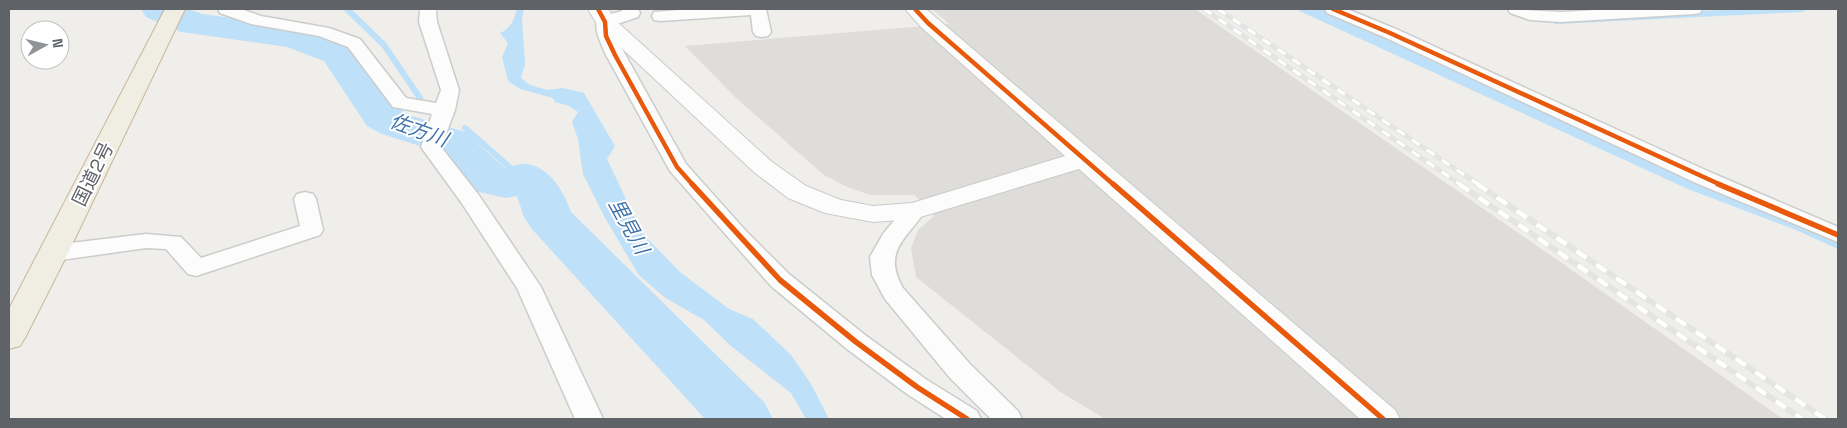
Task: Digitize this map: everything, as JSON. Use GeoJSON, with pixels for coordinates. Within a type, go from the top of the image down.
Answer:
{"type":"FeatureCollection","features":[{"type":"Feature","properties":{"kind":"highway","name":"国道2号"},"geometry":{"type":"LineString","coordinates":[[9,338],[54,253],[172,15]]}},
{"type":"Feature","properties":{"kind":"street"},"geometry":{"type":"LineString","coordinates":[[226,9],[257,20],[323,32],[354,43],[400,103],[442,117]]}},
{"type":"Feature","properties":{"kind":"street"},"geometry":{"type":"LineString","coordinates":[[428,9],[428,22],[450,90],[431,147],[470,198],[529,288],[589,419]]}},
{"type":"Feature","properties":{"kind":"street"},"geometry":{"type":"LineString","coordinates":[[602,16],[632,13],[630,9]]}},
{"type":"Feature","properties":{"kind":"street"},"geometry":{"type":"LineString","coordinates":[[660,16],[694,11],[758,9],[762,32]]}},
{"type":"Feature","properties":{"kind":"street"},"geometry":{"type":"LineString","coordinates":[[915,9],[928,23],[1082,159],[1382,419]]}},
{"type":"Feature","properties":{"kind":"street"},"geometry":{"type":"LineString","coordinates":[[1333,9],[1390,33],[1704,178],[1838,235]]}},
{"type":"Feature","properties":{"kind":"street"},"geometry":{"type":"LineString","coordinates":[[1516,9],[1536,16],[1560,17],[1694,9]]}},
{"type":"Feature","properties":{"kind":"street"},"geometry":{"type":"LineString","coordinates":[[602,16],[763,167],[797,192],[834,207],[873,214],[914,211],[1082,159]]}},
{"type":"Feature","properties":{"kind":"street"},"geometry":{"type":"LineString","coordinates":[[602,16],[606,36],[615,55],[677,167],[736,234],[780,280],[856,342],[917,387],[967,419]]}},
{"type":"Feature","properties":{"kind":"street"},"geometry":{"type":"LineString","coordinates":[[54,253],[146,241],[174,242],[196,268],[312,230],[304,199]]}},
{"type":"Feature","properties":{"kind":"street"},"geometry":{"type":"LineString","coordinates":[[914,211],[896,234],[882,257],[884,275],[894,293],[960,372],[1008,419]]}},
{"type":"Feature","properties":{"kind":"shaded area"},"geometry":{"type":"Polygon","coordinates":[[[932,9],[1195,9],[1783,419],[1105,419],[1062,393],[916,277],[911,248],[918,230],[934,216],[915,195],[870,195],[847,187],[824,175],[736,98],[685,46],[949,24],[932,9]]]}},
{"type":"Feature","properties":{"kind":"water","name":"里見川"},"geometry":{"type":"Polygon","coordinates":[[[517,9],[524,9],[522,18],[525,64],[521,78],[530,85],[547,90],[563,88],[584,93],[615,146],[607,159],[642,233],[680,272],[729,309],[753,319],[791,355],[811,384],[829,419],[806,419],[791,393],[731,346],[704,320],[664,297],[638,274],[604,216],[583,174],[578,139],[572,122],[578,112],[569,106],[555,102],[553,98],[520,89],[508,81],[502,57],[508,43],[500,33],[512,23],[517,9]]]}},
{"type":"Feature","properties":{"kind":"water"},"geometry":{"type":"Polygon","coordinates":[[[1295,9],[1326,9],[1825,235],[1838,242],[1838,249],[1796,230],[1688,189],[1295,9]]]}},
{"type":"Feature","properties":{"kind":"waterway","name":"佐方川"},"geometry":{"type":"LineString","coordinates":[[159,9],[194,24],[294,37],[338,53],[382,117],[397,125],[456,143],[463,154],[492,181],[506,184],[513,183],[522,178],[532,184],[543,200],[548,217],[742,419]]}},
{"type":"Feature","properties":{"kind":"waterway"},"geometry":{"type":"LineString","coordinates":[[347,9],[384,45],[420,98]]}},
{"type":"Feature","properties":{"kind":"waterway"},"geometry":{"type":"LineString","coordinates":[[1556,21],[1802,9]]}},
{"type":"Feature","properties":{"kind":"waterway"},"geometry":{"type":"LineString","coordinates":[[465,128],[522,178]]}},
{"type":"Feature","properties":{"kind":"railway"},"geometry":{"type":"LineString","coordinates":[[1204,9],[1461,185]]}},
{"type":"Feature","properties":{"kind":"railway"},"geometry":{"type":"LineString","coordinates":[[1218,9],[1479,185]]}},
{"type":"Feature","properties":{"kind":"railway"},"geometry":{"type":"LineString","coordinates":[[1459,184],[1802,419]]}},
{"type":"Feature","properties":{"kind":"railway"},"geometry":{"type":"LineString","coordinates":[[1477,184],[1825,419]]}},
{"type":"Feature","properties":{"kind":"cycle path"},"geometry":{"type":"LineString","coordinates":[[598,9],[605,22],[606,36],[615,55],[677,167],[737,235],[780,280],[856,342],[917,387],[967,419]]}},
{"type":"Feature","properties":{"kind":"cycle path"},"geometry":{"type":"LineString","coordinates":[[915,9],[928,23],[1383,419]]}},
{"type":"Feature","properties":{"kind":"cycle path"},"geometry":{"type":"LineString","coordinates":[[1333,9],[1390,33],[1704,178],[1838,235]]}}]}
